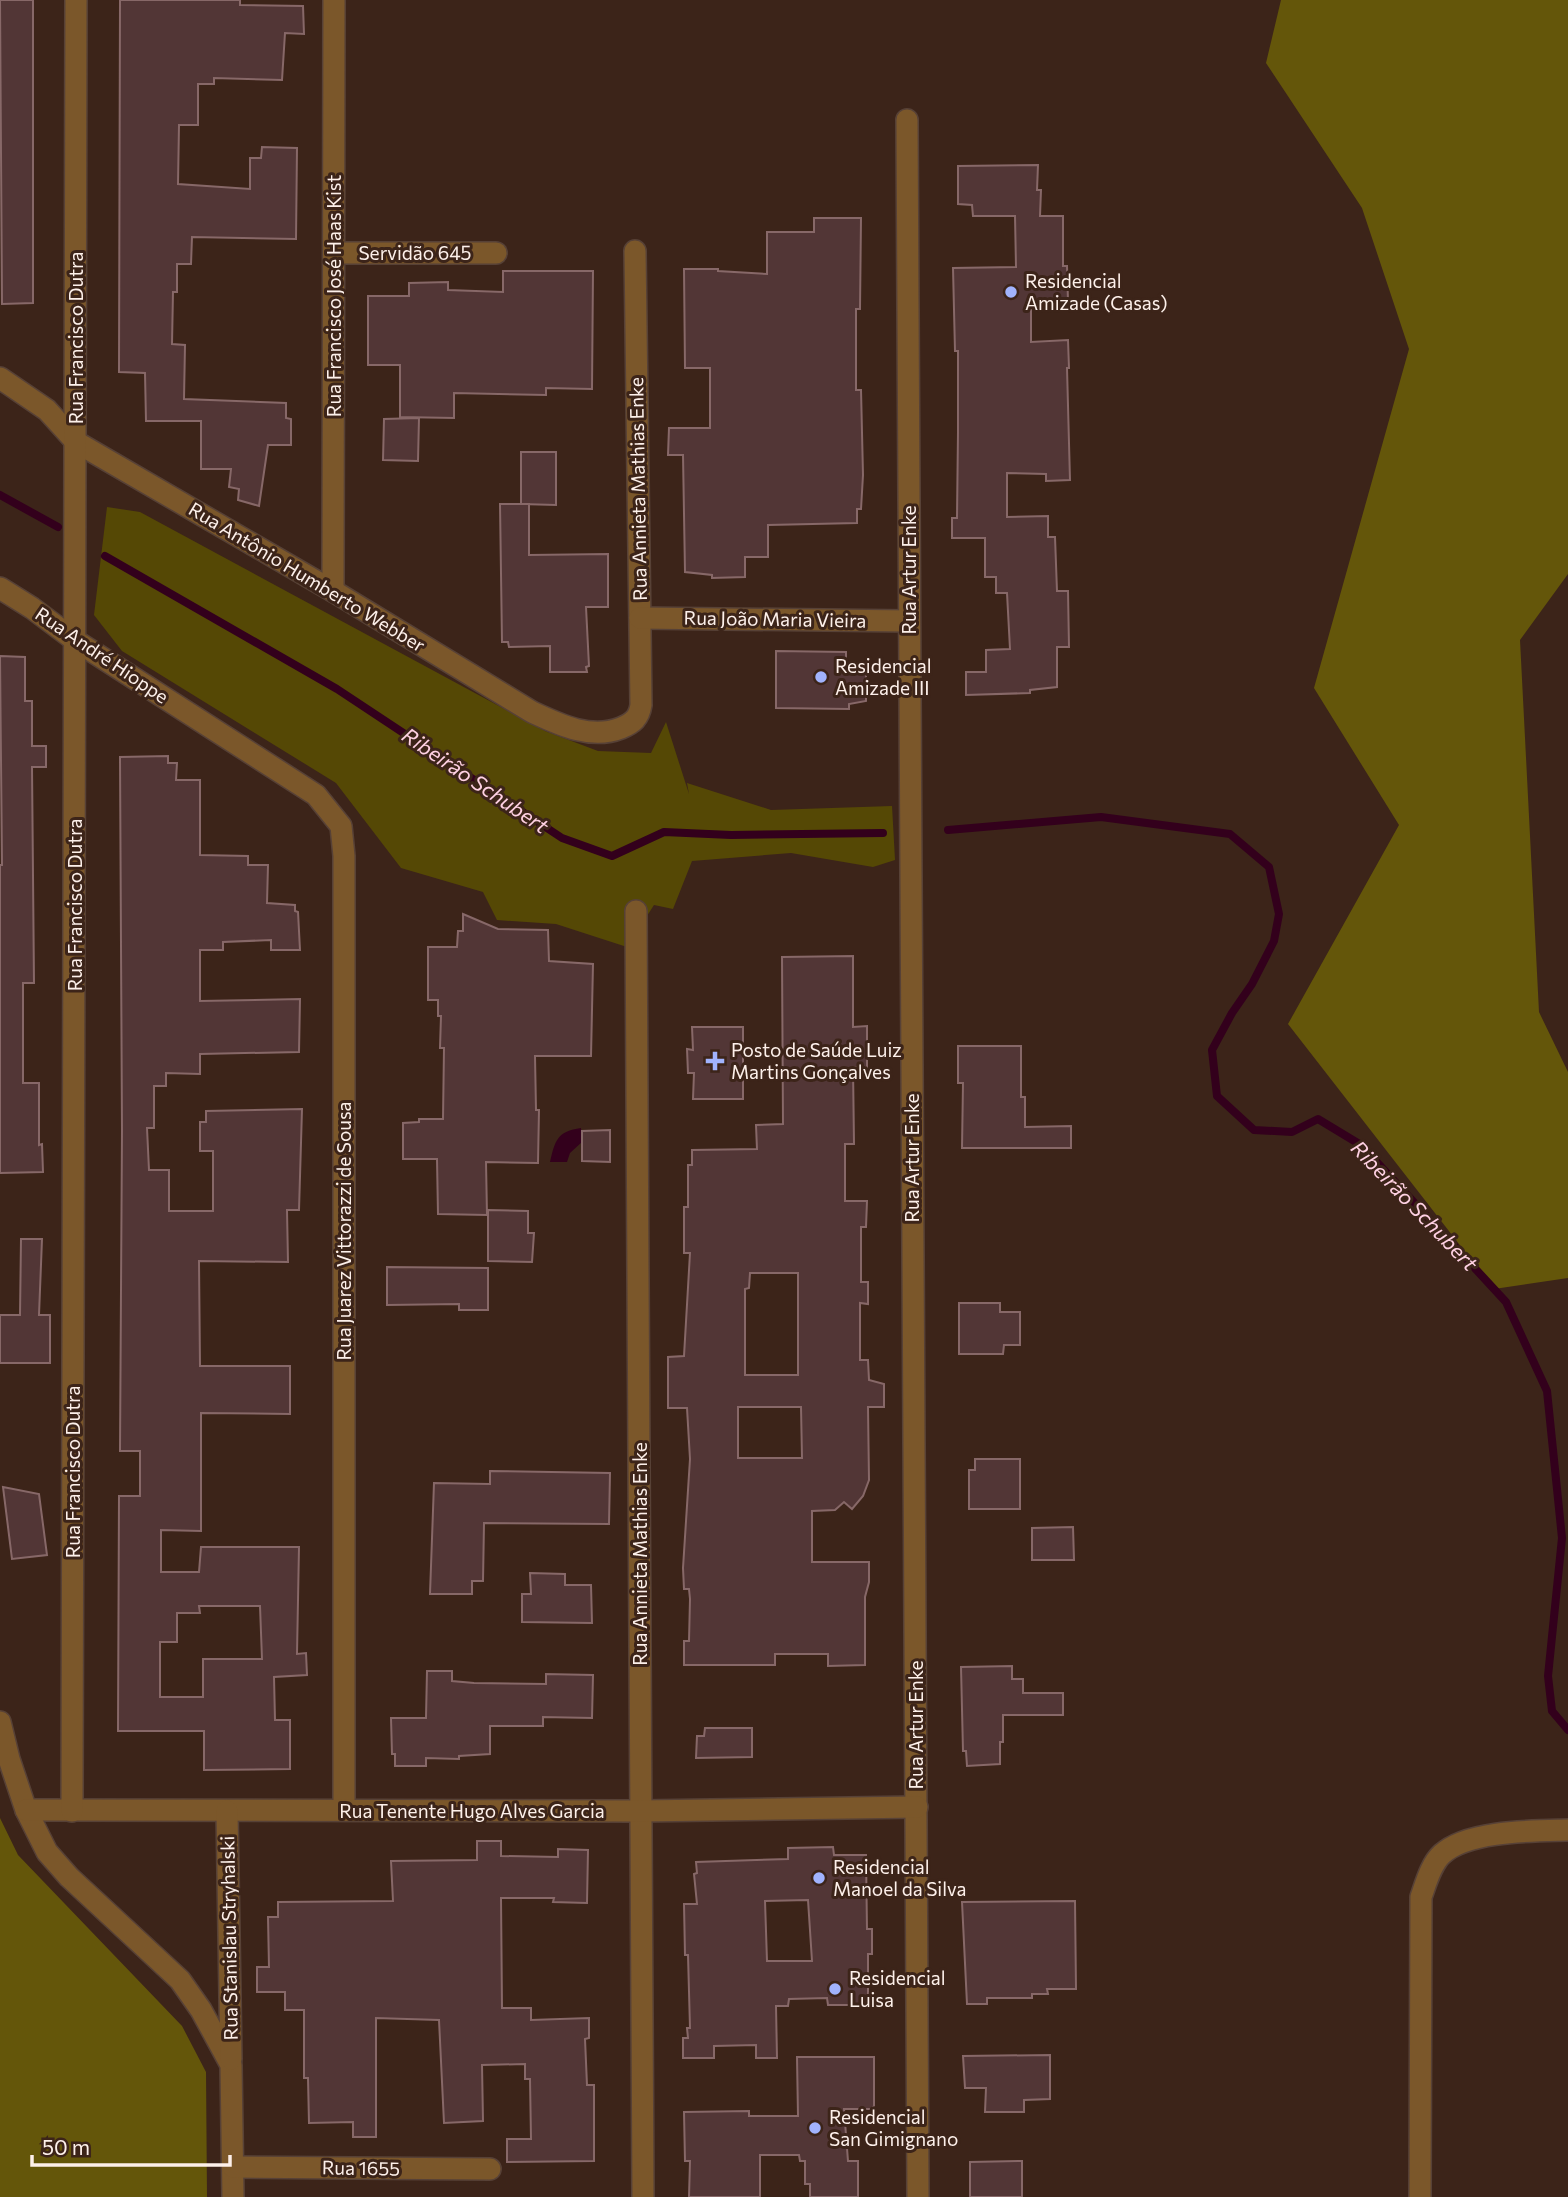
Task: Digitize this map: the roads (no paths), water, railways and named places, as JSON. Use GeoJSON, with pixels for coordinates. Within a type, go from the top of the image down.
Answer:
{"type":"FeatureCollection","features":[{"type":"Feature","properties":{"kind":"street","name":"Rua Francisco Dutra"},"geometry":{"type":"LineString","coordinates":[[72,1811],[76,0]]}},
{"type":"Feature","properties":{"kind":"street","name":"Rua Francisco José Haas Kist"},"geometry":{"type":"LineString","coordinates":[[333,591],[334,0]]}},
{"type":"Feature","properties":{"kind":"street","name":"Rua Artur Enke"},"geometry":{"type":"LineString","coordinates":[[907,120],[918,2197]]}},
{"type":"Feature","properties":{"kind":"street","name":"Rua Annieta Mathias Enke"},"geometry":{"type":"LineString","coordinates":[[632,723],[640,713],[641,705],[635,251]]}},
{"type":"Feature","properties":{"kind":"street","name":"Servidão 645"},"geometry":{"type":"LineString","coordinates":[[334,253],[496,253]]}},
{"type":"Feature","properties":{"kind":"street","name":"Rua Antônio Humberto Webber"},"geometry":{"type":"LineString","coordinates":[[0,378],[47,410],[76,442],[333,591],[532,712],[566,727],[595,733],[612,731],[632,723]]}},
{"type":"Feature","properties":{"kind":"street","name":"Rua André Hioppe"},"geometry":{"type":"LineString","coordinates":[[0,588],[76,641],[204,722]]}},
{"type":"Feature","properties":{"kind":"street","name":"Rua João Maria Vieira"},"geometry":{"type":"LineString","coordinates":[[640,618],[909,621]]}},
{"type":"Feature","properties":{"kind":"street","name":"Rua Juarez Vittorazzi de Sousa"},"geometry":{"type":"LineString","coordinates":[[204,722],[316,795],[341,826],[344,856],[344,1810]]}},
{"type":"Feature","properties":{"kind":"street","name":"Rua Annieta Mathias Enke"},"geometry":{"type":"LineString","coordinates":[[636,911],[643,2197]]}},
{"type":"Feature","properties":{"kind":"street"},"geometry":{"type":"LineString","coordinates":[[0,1722],[26,1810],[47,1852],[61,1869],[180,1980],[201,2010],[231,2065]]}},
{"type":"Feature","properties":{"kind":"street","name":"Rua Tenente Hugo Alves Garcia"},"geometry":{"type":"LineString","coordinates":[[26,1810],[641,1811],[917,1807]]}},
{"type":"Feature","properties":{"kind":"street","name":"Rua Stanislau Stryhalski"},"geometry":{"type":"LineString","coordinates":[[227,1811],[233,2197]]}},
{"type":"Feature","properties":{"kind":"street"},"geometry":{"type":"LineString","coordinates":[[1420,2197],[1421,1897],[1429,1876],[1441,1855],[1461,1842],[1485,1836],[1568,1830]]}},
{"type":"Feature","properties":{"kind":"street","name":"Rua 1655"},"geometry":{"type":"LineString","coordinates":[[233,2166],[490,2169]]}},
{"type":"Feature","properties":{"kind":"waterway","name":"Ribeirão Schubert"},"geometry":{"type":"LineString","coordinates":[[0,495],[58,527]]}},
{"type":"Feature","properties":{"kind":"waterway","name":"Ribeirão Schubert"},"geometry":{"type":"LineString","coordinates":[[105,556],[337,689],[562,838],[612,856],[664,832],[731,835],[883,833]]}},
{"type":"Feature","properties":{"kind":"waterway","name":"Ribeirão Schubert"},"geometry":{"type":"LineString","coordinates":[[948,830],[1101,817],[1230,834],[1269,867],[1279,914],[1274,941],[1252,984],[1212,1050],[1217,1096],[1254,1130],[1292,1132],[1318,1119],[1361,1145],[1506,1302],[1547,1391],[1562,1538],[1548,1676],[1552,1711],[1568,1730]]}},
{"type":"Feature","properties":{"kind":"place","name":"Residencial Amizade (Casas)"},"geometry":{"type":"Point","coordinates":[1011,292]}},
{"type":"Feature","properties":{"kind":"place","name":"Residencial Amizade III"},"geometry":{"type":"Point","coordinates":[821,677]}},
{"type":"Feature","properties":{"kind":"place","name":"Posto de Saúde Luiz Martins Gonçalves"},"geometry":{"type":"Point","coordinates":[715,1061]}},
{"type":"Feature","properties":{"kind":"place","name":"Residencial Manoel da Silva"},"geometry":{"type":"Point","coordinates":[819,1878]}},
{"type":"Feature","properties":{"kind":"place","name":"Residencial Luisa"},"geometry":{"type":"Point","coordinates":[835,1989]}},
{"type":"Feature","properties":{"kind":"place","name":"Residencial San Gimignano"},"geometry":{"type":"Point","coordinates":[815,2128]}}]}
